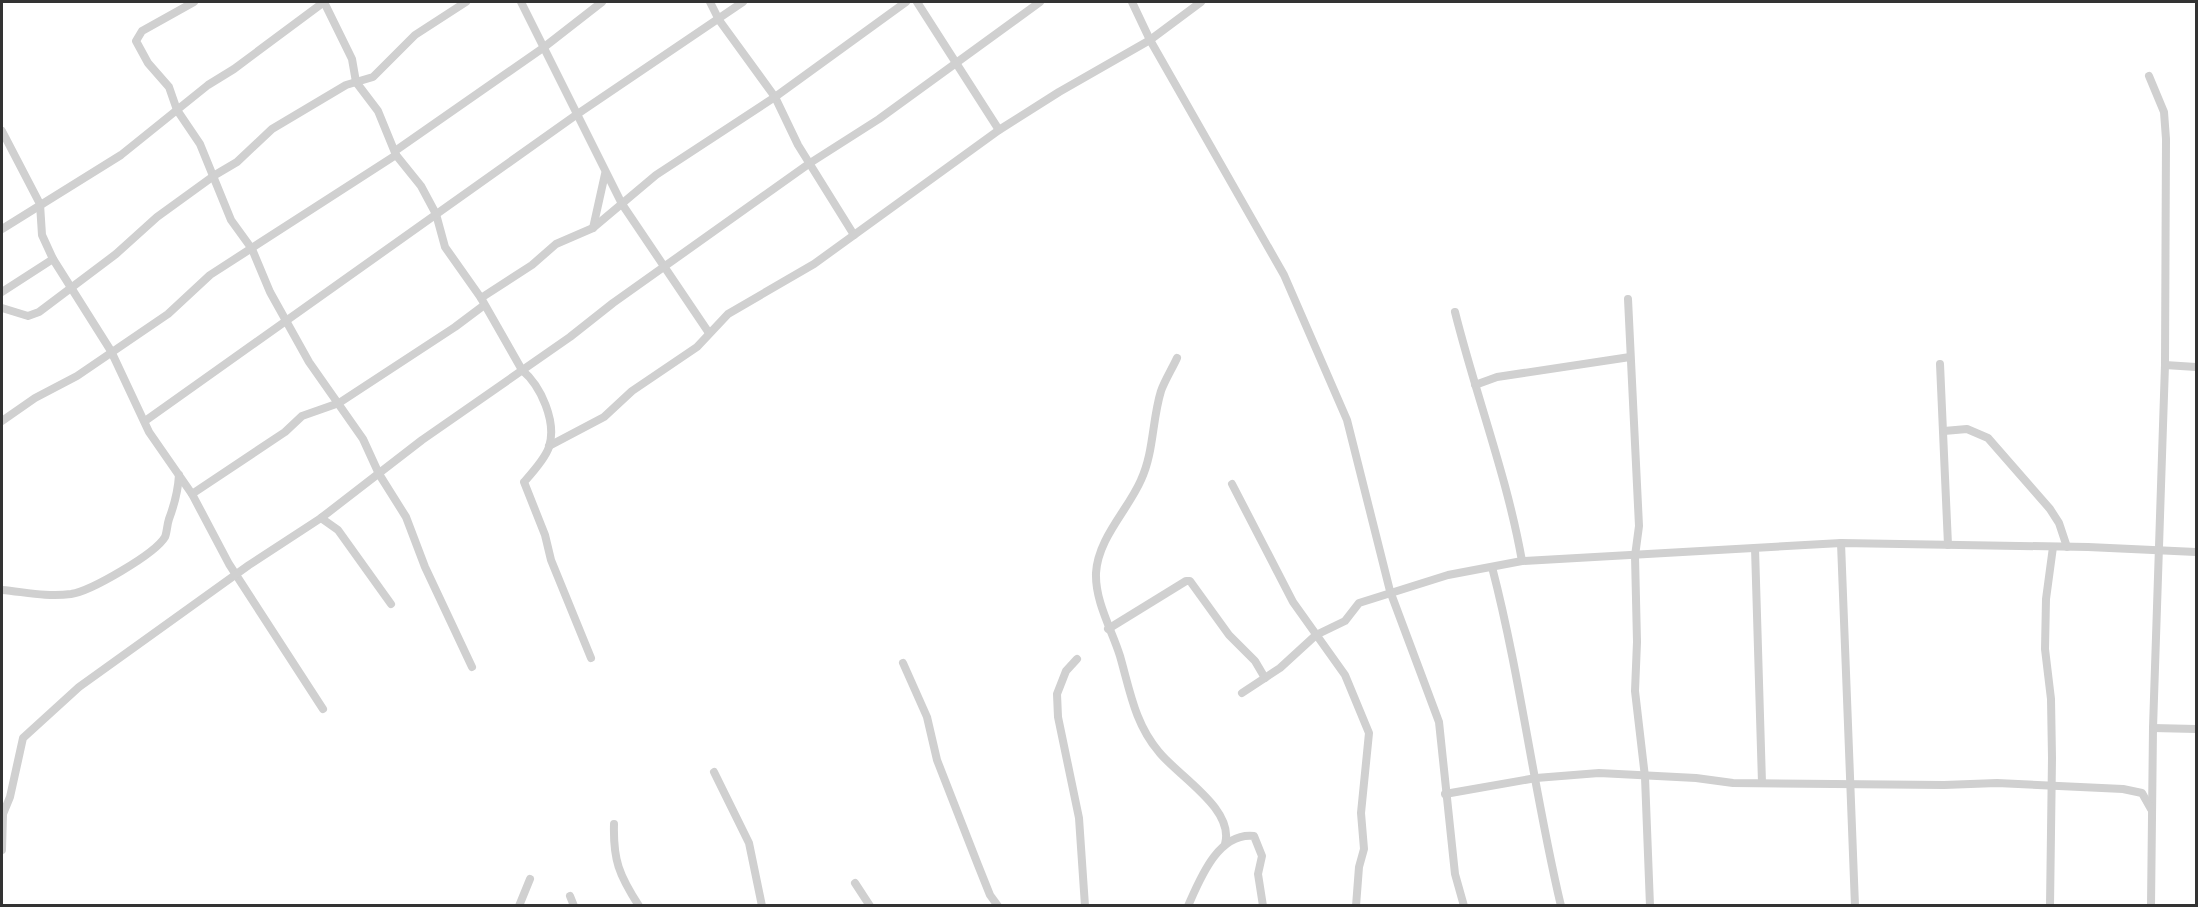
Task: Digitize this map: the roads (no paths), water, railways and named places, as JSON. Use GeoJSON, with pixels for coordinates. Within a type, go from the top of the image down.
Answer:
{"type":"FeatureCollection","features":[{"type":"Feature","properties":{"kind":"street"},"geometry":{"type":"LineString","coordinates":[[194,2],[137,35],[136,41],[148,63],[169,87],[177,110],[200,144],[231,220],[252,249],[270,292],[320,381],[339,403],[363,439],[379,474],[406,517],[434,587],[472,667]]}},
{"type":"Feature","properties":{"kind":"street"},"geometry":{"type":"LineString","coordinates":[[2,229],[121,155],[208,85],[234,69],[324,2],[352,59],[356,82],[378,111],[395,153],[421,186],[436,214],[445,247],[482,302],[522,370],[531,377],[546,400],[549,446]]}},
{"type":"Feature","properties":{"kind":"street"},"geometry":{"type":"LineString","coordinates":[[2,308],[28,316],[39,312],[116,254],[157,217],[214,175],[237,162],[273,129],[313,103],[356,82],[373,77],[415,35],[466,2]]}},
{"type":"Feature","properties":{"kind":"street"},"geometry":{"type":"LineString","coordinates":[[521,2],[622,204],[709,333]]}},
{"type":"Feature","properties":{"kind":"street"},"geometry":{"type":"LineString","coordinates":[[2,420],[168,314],[210,275],[395,153],[543,48],[602,2]]}},
{"type":"Feature","properties":{"kind":"street"},"geometry":{"type":"LineString","coordinates":[[710,2],[719,20],[775,97],[810,164],[854,235]]}},
{"type":"Feature","properties":{"kind":"street"},"geometry":{"type":"LineString","coordinates":[[145,422],[576,115],[743,2]]}},
{"type":"Feature","properties":{"kind":"street"},"geometry":{"type":"LineString","coordinates":[[192,494],[285,432],[302,416],[339,403],[455,327],[482,302],[556,244],[593,228],[656,175],[775,97],[906,2]]}},
{"type":"Feature","properties":{"kind":"street"},"geometry":{"type":"LineString","coordinates":[[917,2],[999,130]]}},
{"type":"Feature","properties":{"kind":"street"},"geometry":{"type":"LineString","coordinates":[[2,850],[3,814],[10,797],[23,738],[79,687],[236,575],[321,518],[665,267],[956,64],[1040,2]]}},
{"type":"Feature","properties":{"kind":"street"},"geometry":{"type":"LineString","coordinates":[[1132,2],[1150,40],[1284,275],[1347,420],[1390,591],[1438,722],[1455,874],[1464,906]]}},
{"type":"Feature","properties":{"kind":"street"},"geometry":{"type":"LineString","coordinates":[[591,658],[551,560],[545,535],[524,482],[549,446],[604,417],[632,391],[697,347],[728,314],[814,264],[999,130],[1059,92],[1150,40],[1201,2]]}},
{"type":"Feature","properties":{"kind":"street"},"geometry":{"type":"LineString","coordinates":[[2150,76],[2164,112],[2166,139],[2165,365],[2153,729],[2152,905]]}},
{"type":"Feature","properties":{"kind":"street"},"geometry":{"type":"LineString","coordinates":[[2,131],[40,204],[42,235],[53,259],[111,351],[149,432],[192,494],[236,575],[323,709]]}},
{"type":"Feature","properties":{"kind":"street"},"geometry":{"type":"LineString","coordinates":[[593,228],[605,174]]}},
{"type":"Feature","properties":{"kind":"street"},"geometry":{"type":"LineString","coordinates":[[2,292],[53,259]]}},
{"type":"Feature","properties":{"kind":"street"},"geometry":{"type":"LineString","coordinates":[[1628,299],[1639,526],[1635,556],[1637,642],[1635,691],[1645,777],[1650,906]]}},
{"type":"Feature","properties":{"kind":"street"},"geometry":{"type":"LineString","coordinates":[[1455,312],[1468,368],[1514,513],[1522,561]]}},
{"type":"Feature","properties":{"kind":"street"},"geometry":{"type":"LineString","coordinates":[[1475,385],[1497,377],[1630,357]]}},
{"type":"Feature","properties":{"kind":"street"},"geometry":{"type":"LineString","coordinates":[[1177,358],[1162,390],[1148,460],[1141,480],[1103,546],[1096,574],[1108,629],[1119,656],[1129,696],[1143,729],[1159,753],[1215,806],[1227,837],[1225,844],[1200,881],[1188,906]]}},
{"type":"Feature","properties":{"kind":"street"},"geometry":{"type":"LineString","coordinates":[[1940,364],[1948,545]]}},
{"type":"Feature","properties":{"kind":"street"},"geometry":{"type":"LineString","coordinates":[[2165,365],[2196,367]]}},
{"type":"Feature","properties":{"kind":"street"},"geometry":{"type":"LineString","coordinates":[[1944,431],[1967,429],[1988,438],[2050,509],[2060,523],[2067,547]]}},
{"type":"Feature","properties":{"kind":"street"},"geometry":{"type":"LineString","coordinates":[[2,590],[39,596],[73,594],[102,584],[156,548],[165,536],[168,521],[178,500],[179,475]]}},
{"type":"Feature","properties":{"kind":"street"},"geometry":{"type":"LineString","coordinates":[[1232,484],[1293,602],[1345,675],[1369,733],[1361,813],[1364,849],[1359,867],[1356,906]]}},
{"type":"Feature","properties":{"kind":"street"},"geometry":{"type":"LineString","coordinates":[[321,518],[338,530],[391,604]]}},
{"type":"Feature","properties":{"kind":"street"},"geometry":{"type":"LineString","coordinates":[[1242,693],[1280,668],[1316,635],[1345,621],[1359,603],[1390,591],[1472,569],[1522,561],[1841,543],[2196,552]]}},
{"type":"Feature","properties":{"kind":"street"},"geometry":{"type":"LineString","coordinates":[[1841,543],[1855,906]]}},
{"type":"Feature","properties":{"kind":"street"},"geometry":{"type":"LineString","coordinates":[[2050,906],[2051,699],[2045,650],[2046,599],[2053,547]]}},
{"type":"Feature","properties":{"kind":"street"},"geometry":{"type":"LineString","coordinates":[[1755,548],[1762,783]]}},
{"type":"Feature","properties":{"kind":"street"},"geometry":{"type":"LineString","coordinates":[[1492,567],[1509,631],[1545,837],[1561,906]]}},
{"type":"Feature","properties":{"kind":"street"},"geometry":{"type":"LineString","coordinates":[[1108,629],[1186,581],[1190,581],[1228,635],[1255,661],[1265,678]]}},
{"type":"Feature","properties":{"kind":"street"},"geometry":{"type":"LineString","coordinates":[[1077,659],[1066,672],[1057,694],[1058,717],[1079,818],[1085,906]]}},
{"type":"Feature","properties":{"kind":"street"},"geometry":{"type":"LineString","coordinates":[[903,663],[927,717],[936,744],[937,760],[990,896],[998,906]]}},
{"type":"Feature","properties":{"kind":"street"},"geometry":{"type":"LineString","coordinates":[[2153,729],[2196,729]]}},
{"type":"Feature","properties":{"kind":"street"},"geometry":{"type":"LineString","coordinates":[[714,772],[749,843],[762,906]]}},
{"type":"Feature","properties":{"kind":"street"},"geometry":{"type":"LineString","coordinates":[[1445,795],[1536,778],[1599,773],[1762,783],[2050,785],[2137,790],[2147,800],[2152,810]]}},
{"type":"Feature","properties":{"kind":"street"},"geometry":{"type":"LineString","coordinates":[[614,824],[615,861],[624,883],[639,906]]}},
{"type":"Feature","properties":{"kind":"street"},"geometry":{"type":"LineString","coordinates":[[1225,844],[1246,835],[1254,836],[1258,842],[1262,856],[1258,874],[1263,906]]}},
{"type":"Feature","properties":{"kind":"street"},"geometry":{"type":"LineString","coordinates":[[519,906],[530,879]]}},
{"type":"Feature","properties":{"kind":"street"},"geometry":{"type":"LineString","coordinates":[[855,883],[870,906]]}},
{"type":"Feature","properties":{"kind":"street"},"geometry":{"type":"LineString","coordinates":[[570,896],[573,906]]}}]}
